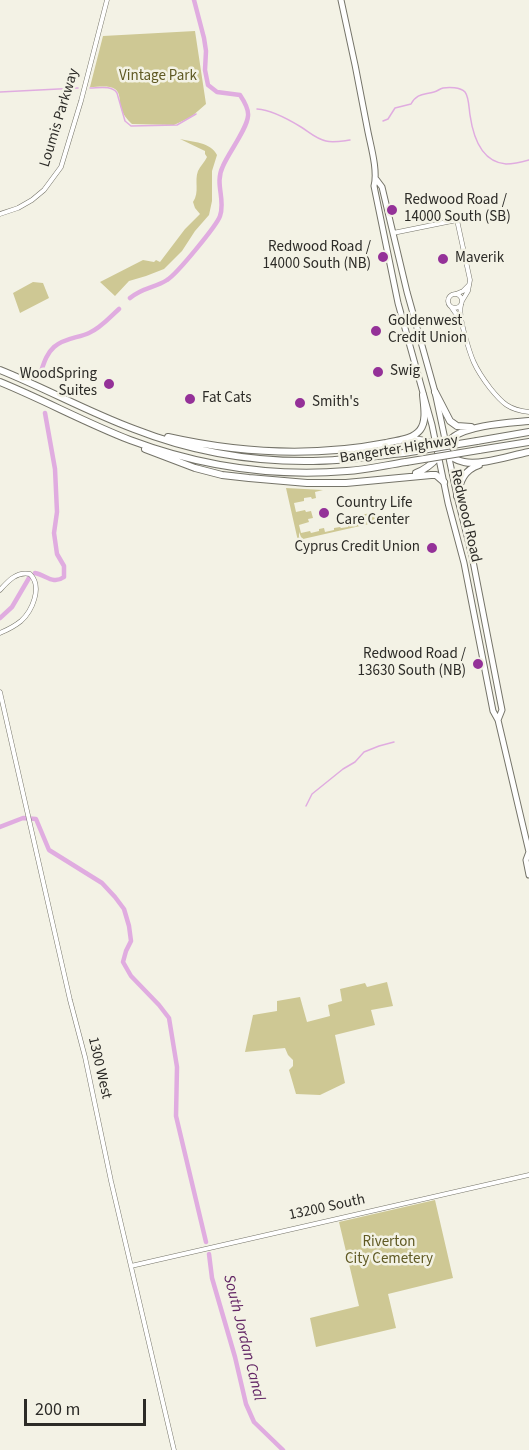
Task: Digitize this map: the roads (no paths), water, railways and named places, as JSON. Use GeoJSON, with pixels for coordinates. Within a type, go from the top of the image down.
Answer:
{"type":"FeatureCollection","features":[{"type":"Feature","properties":{"kind":"highway","name":"Bangerter Highway"},"geometry":{"type":"LineString","coordinates":[[0,370],[133,429],[193,448],[254,458],[312,461],[350,459],[404,453],[529,432]]}},
{"type":"Feature","properties":{"kind":"highway","name":"Bangerter Highway"},"geometry":{"type":"LineString","coordinates":[[0,382],[129,439],[165,452],[212,464],[254,470],[290,473],[346,471],[529,441]]}},
{"type":"Feature","properties":{"kind":"highway"},"geometry":{"type":"LineString","coordinates":[[435,392],[454,425],[483,427]]}},
{"type":"Feature","properties":{"kind":"highway"},"geometry":{"type":"LineString","coordinates":[[406,439],[415,434],[423,425],[423,395]]}},
{"type":"Feature","properties":{"kind":"highway"},"geometry":{"type":"LineString","coordinates":[[71,414],[88,425],[141,448],[195,468],[222,475],[307,483],[345,483],[436,475],[444,482]]}},
{"type":"Feature","properties":{"kind":"highway"},"geometry":{"type":"LineString","coordinates":[[410,476],[427,468],[452,438],[462,432],[529,421]]}},
{"type":"Feature","properties":{"kind":"highway"},"geometry":{"type":"LineString","coordinates":[[133,429],[207,445],[295,452],[335,450],[406,439],[423,440],[457,460],[467,463],[529,452]]}},
{"type":"Feature","properties":{"kind":"highway"},"geometry":{"type":"LineString","coordinates":[[457,496],[462,478],[468,470],[492,460]]}},
{"type":"Feature","properties":{"kind":"main road","name":"Redwood Road"},"geometry":{"type":"LineString","coordinates":[[341,0],[356,66],[376,179],[374,186],[398,303],[423,395],[457,496],[472,556],[502,710],[498,720]]}},
{"type":"Feature","properties":{"kind":"main road","name":"Redwood Road"},"geometry":{"type":"LineString","coordinates":[[376,179],[382,187],[407,292],[435,392],[443,451],[444,482],[473,606],[493,711],[498,720],[529,852],[526,860],[529,875]]}},
{"type":"Feature","properties":{"kind":"street","name":"Loumis Parkway"},"geometry":{"type":"LineString","coordinates":[[0,214],[32,200],[44,190],[61,167],[81,101],[106,0]]}},
{"type":"Feature","properties":{"kind":"street"},"geometry":{"type":"LineString","coordinates":[[393,233],[457,220],[469,270],[470,285],[461,303],[456,308],[452,308]]}},
{"type":"Feature","properties":{"kind":"street"},"geometry":{"type":"LineString","coordinates":[[461,322],[448,304],[448,298],[452,294],[461,293],[470,285]]}},
{"type":"Feature","properties":{"kind":"street"},"geometry":{"type":"LineString","coordinates":[[456,294],[461,297],[461,322],[475,367],[498,398],[508,407],[529,412]]}},
{"type":"Feature","properties":{"kind":"street"},"geometry":{"type":"LineString","coordinates":[[0,590],[20,573],[28,573],[35,580],[36,588],[29,612],[20,622],[0,633]]}},
{"type":"Feature","properties":{"kind":"street","name":"1300 West"},"geometry":{"type":"LineString","coordinates":[[0,692],[174,1450]]}},
{"type":"Feature","properties":{"kind":"street","name":"13200 South"},"geometry":{"type":"LineString","coordinates":[[131,1266],[529,1174]]}},
{"type":"Feature","properties":{"kind":"waterway","name":"South Jordan Canal"},"geometry":{"type":"LineString","coordinates":[[130,298],[172,276],[217,221],[222,204],[221,173],[247,121],[248,111],[240,95],[217,92],[208,85],[204,38],[194,0]]}},
{"type":"Feature","properties":{"kind":"waterway"},"geometry":{"type":"LineString","coordinates":[[0,92],[78,88]]}},
{"type":"Feature","properties":{"kind":"waterway"},"geometry":{"type":"LineString","coordinates":[[90,88],[115,90],[125,121],[131,126],[177,125],[196,114]]}},
{"type":"Feature","properties":{"kind":"waterway"},"geometry":{"type":"LineString","coordinates":[[383,121],[388,119],[395,108],[411,104],[418,96],[443,88],[457,88],[466,94],[473,131],[484,153],[497,162],[506,164],[529,160]]}},
{"type":"Feature","properties":{"kind":"waterway"},"geometry":{"type":"LineString","coordinates":[[257,109],[280,115],[322,140],[329,142],[350,140]]}},
{"type":"Feature","properties":{"kind":"waterway","name":"South Jordan Canal"},"geometry":{"type":"LineString","coordinates":[[39,377],[46,357],[54,347],[93,331],[119,309]]}},
{"type":"Feature","properties":{"kind":"waterway","name":"South Jordan Canal"},"geometry":{"type":"LineString","coordinates":[[35,573],[53,580],[64,577],[64,566],[57,554],[54,533],[57,512],[55,469],[45,413]]}},
{"type":"Feature","properties":{"kind":"waterway","name":"South Jordan Canal"},"geometry":{"type":"LineString","coordinates":[[0,618],[12,607],[29,578]]}},
{"type":"Feature","properties":{"kind":"waterway"},"geometry":{"type":"LineString","coordinates":[[306,806],[312,794],[355,762],[364,752],[394,742]]}},
{"type":"Feature","properties":{"kind":"waterway","name":"South Jordan Canal"},"geometry":{"type":"LineString","coordinates":[[0,827],[23,818],[36,819],[49,850],[102,883],[124,909],[131,941],[123,962],[131,976],[169,1018],[177,1067],[176,1116],[206,1242]]}},
{"type":"Feature","properties":{"kind":"waterway","name":"South Jordan Canal"},"geometry":{"type":"LineString","coordinates":[[209,1254],[212,1278],[246,1404],[254,1422],[283,1450]]}},
{"type":"Feature","properties":{"kind":"place","name":"Redwood Road / 14000 South (SB)"},"geometry":{"type":"Point","coordinates":[392,210]}},
{"type":"Feature","properties":{"kind":"place","name":"Redwood Road / 14000 South (NB)"},"geometry":{"type":"Point","coordinates":[383,257]}},
{"type":"Feature","properties":{"kind":"place","name":"Maverik"},"geometry":{"type":"Point","coordinates":[443,259]}},
{"type":"Feature","properties":{"kind":"place","name":"Goldenwest Credit Union"},"geometry":{"type":"Point","coordinates":[376,331]}},
{"type":"Feature","properties":{"kind":"place","name":"Swig"},"geometry":{"type":"Point","coordinates":[378,372]}},
{"type":"Feature","properties":{"kind":"place","name":"WoodSpring Suites"},"geometry":{"type":"Point","coordinates":[109,384]}},
{"type":"Feature","properties":{"kind":"place","name":"Fat Cats"},"geometry":{"type":"Point","coordinates":[190,399]}},
{"type":"Feature","properties":{"kind":"place","name":"Smith's"},"geometry":{"type":"Point","coordinates":[300,403]}},
{"type":"Feature","properties":{"kind":"place","name":"Country Life Care Center"},"geometry":{"type":"Point","coordinates":[324,513]}},
{"type":"Feature","properties":{"kind":"place","name":"Cyprus Credit Union"},"geometry":{"type":"Point","coordinates":[432,548]}},
{"type":"Feature","properties":{"kind":"place","name":"Redwood Road / 13630 South (NB)"},"geometry":{"type":"Point","coordinates":[478,664]}},
{"type":"Feature","properties":{"kind":"park label","name":"Vintage Park"},"geometry":{"type":"Point","coordinates":[158,77]}},
{"type":"Feature","properties":{"kind":"park label","name":"Riverton City Cemetery"},"geometry":{"type":"Point","coordinates":[389,1252]}}]}
